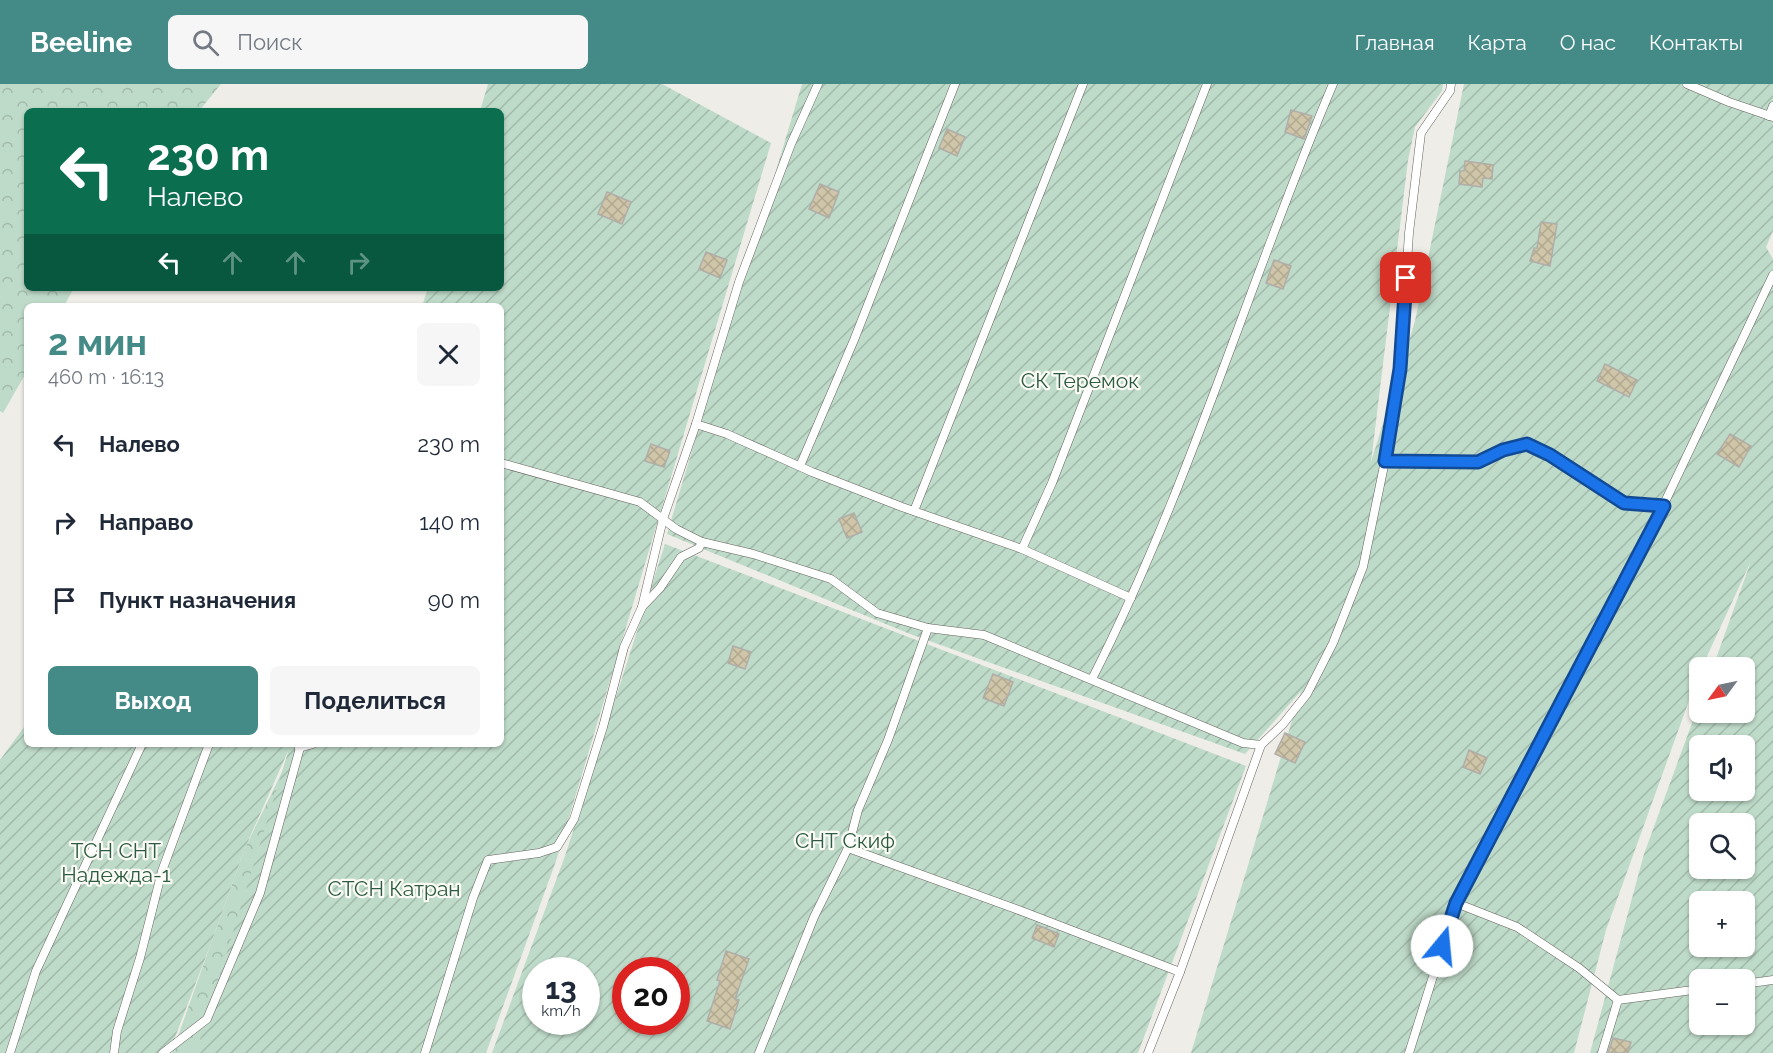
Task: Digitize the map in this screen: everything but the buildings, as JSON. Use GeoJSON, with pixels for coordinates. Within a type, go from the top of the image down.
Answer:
{"type":"FeatureCollection","features":[{"type":"Feature","properties":{"kind":"lane"},"geometry":{"type":"LineString","coordinates":[[424,1053],[473,898],[488,860],[539,854],[557,847],[574,819],[603,727],[624,647],[642,607],[663,519],[696,424],[739,282],[791,144],[818,84]]}},
{"type":"Feature","properties":{"kind":"lane"},"geometry":{"type":"LineString","coordinates":[[800,466],[854,340],[955,84]]}},
{"type":"Feature","properties":{"kind":"lane"},"geometry":{"type":"LineString","coordinates":[[914,512],[1083,84]]}},
{"type":"Feature","properties":{"kind":"lane"},"geometry":{"type":"LineString","coordinates":[[1022,549],[1052,483],[1207,84]]}},
{"type":"Feature","properties":{"kind":"lane"},"geometry":{"type":"LineString","coordinates":[[1092,680],[1131,598],[1218,383],[1309,140],[1333,84]]}},
{"type":"Feature","properties":{"kind":"lane"},"geometry":{"type":"LineString","coordinates":[[1148,1053],[1180,972],[1261,745],[1307,694],[1333,643],[1364,567],[1400,369],[1409,233],[1421,133],[1450,91],[1451,84]]}},
{"type":"Feature","properties":{"kind":"lane"},"geometry":{"type":"LineString","coordinates":[[1687,84],[1729,102],[1771,116],[1773,106]]}},
{"type":"Feature","properties":{"kind":"lane"},"geometry":{"type":"LineString","coordinates":[[1409,1053],[1456,903],[1664,506],[1773,275]]}},
{"type":"Feature","properties":{"kind":"lane"},"geometry":{"type":"LineString","coordinates":[[696,424],[727,434],[914,512],[1022,549],[1131,598]]}},
{"type":"Feature","properties":{"kind":"lane"},"geometry":{"type":"LineString","coordinates":[[1385,461],[1478,462],[1503,450],[1527,444],[1550,455],[1624,503],[1664,506]]}},
{"type":"Feature","properties":{"kind":"lane"},"geometry":{"type":"LineString","coordinates":[[504,464],[640,502],[676,529],[702,542],[753,554],[831,579],[877,613],[928,628],[984,635],[1243,743],[1261,745]]}},
{"type":"Feature","properties":{"kind":"lane"},"geometry":{"type":"LineString","coordinates":[[642,607],[660,588],[681,557],[699,548],[702,542]]}},
{"type":"Feature","properties":{"kind":"lane"},"geometry":{"type":"LineString","coordinates":[[759,1053],[814,917],[848,848],[858,810],[888,740],[928,628]]}},
{"type":"Feature","properties":{"kind":"lane"},"geometry":{"type":"LineString","coordinates":[[10,1053],[36,971],[141,747]]}},
{"type":"Feature","properties":{"kind":"lane"},"geometry":{"type":"LineString","coordinates":[[114,1053],[117,1031],[140,958],[162,871],[208,747]]}},
{"type":"Feature","properties":{"kind":"lane"},"geometry":{"type":"LineString","coordinates":[[164,1053],[207,1019],[260,893],[300,747]]}},
{"type":"Feature","properties":{"kind":"lane"},"geometry":{"type":"LineString","coordinates":[[848,848],[1180,972]]}},
{"type":"Feature","properties":{"kind":"lane"},"geometry":{"type":"LineString","coordinates":[[1456,903],[1516,927],[1579,968],[1618,1000],[1689,990]]}},
{"type":"Feature","properties":{"kind":"lane"},"geometry":{"type":"LineString","coordinates":[[1755,982],[1773,980]]}},
{"type":"Feature","properties":{"kind":"lane"},"geometry":{"type":"LineString","coordinates":[[1602,1053],[1618,1000]]}},
{"type":"Feature","properties":{"kind":"green space"},"geometry":{"type":"Polygon","coordinates":[[[0,84],[221,84],[201,108],[24,108],[24,291],[72,291],[66,303],[24,303],[24,376],[3,413],[0,411],[0,84]]]}},
{"type":"Feature","properties":{"kind":"green space","name":"СТСН Катран"},"geometry":{"type":"Polygon","coordinates":[[[488,84],[662,84],[771,143],[556,861],[486,1053],[196,1053],[289,749],[245,848],[169,1053],[0,1053],[0,760],[24,727],[24,747],[504,747],[504,303],[423,303],[427,291],[504,291],[504,108],[481,108],[488,84]]]}},
{"type":"Feature","properties":{"kind":"green space","name":"СК Теремок"},"geometry":{"type":"Polygon","coordinates":[[[802,84],[1443,84],[1442,91],[1415,127],[1408,160],[1371,462],[1415,321],[1464,84],[1773,84],[1773,231],[1766,247],[1773,259],[1773,1053],[1590,1053],[1644,854],[1692,723],[1755,723],[1755,657],[1717,657],[1751,561],[1707,657],[1689,657],[1689,701],[1606,930],[1574,1053],[1191,1053],[1301,691],[1245,754],[910,634],[667,534],[802,84]]]}},
{"type":"Feature","properties":{"kind":"green space","name":"СНТ Скиф"},"geometry":{"type":"Polygon","coordinates":[[[665,544],[1246,766],[1138,1053],[492,1053],[522,972],[522,1035],[600,1035],[600,957],[528,957],[565,856],[665,544]]]}},
{"type":"Feature","properties":{"kind":"green space"},"geometry":{"type":"Polygon","coordinates":[[[290,747],[233,1053],[172,1053],[245,848],[282,772],[290,747]]]}},
{"type":"Feature","properties":{"kind":"route"},"geometry":{"type":"LineString","coordinates":[[1406,278],[1400,369],[1385,461],[1478,462],[1503,450],[1527,444],[1550,455],[1624,503],[1664,506],[1456,903],[1442,946]]}},
{"type":"Feature","properties":{"kind":"park label","name":"ТСН СНТ Надежда-1"},"geometry":{"type":"Point","coordinates":[116,862]}}]}
